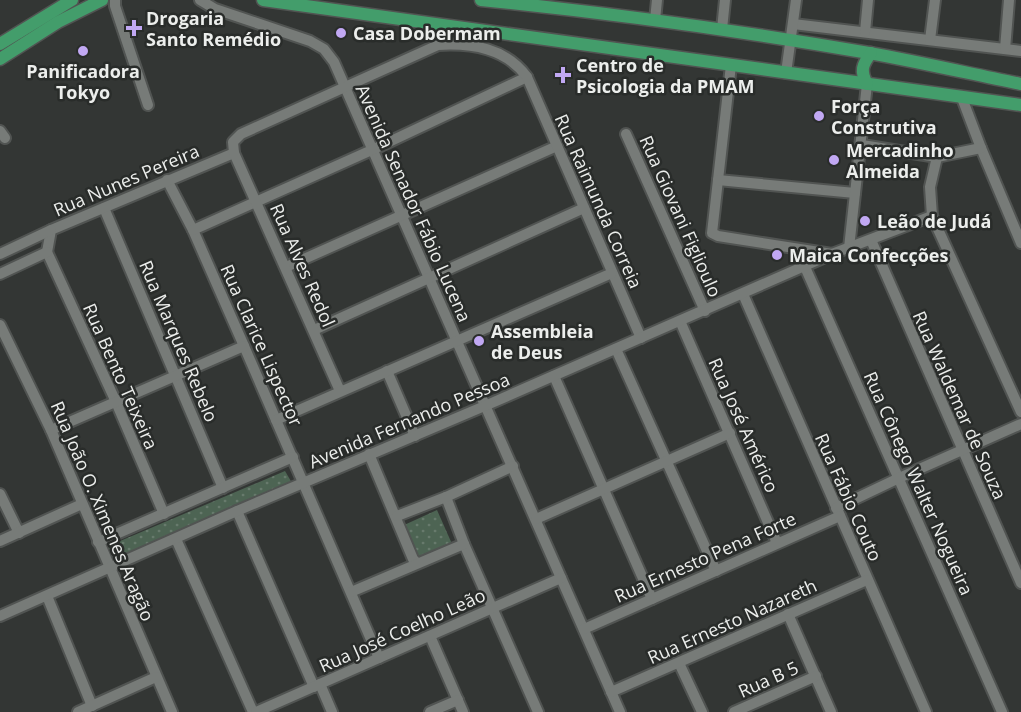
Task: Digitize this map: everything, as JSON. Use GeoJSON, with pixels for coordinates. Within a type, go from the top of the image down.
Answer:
{"type":"FeatureCollection","features":[{"type":"Feature","properties":{"kind":"main road"},"geometry":{"type":"LineString","coordinates":[[0,44],[72,0]]}},
{"type":"Feature","properties":{"kind":"main road"},"geometry":{"type":"LineString","coordinates":[[0,59],[58,22],[102,0]]}},
{"type":"Feature","properties":{"kind":"main road"},"geometry":{"type":"LineString","coordinates":[[263,0],[1021,105]]}},
{"type":"Feature","properties":{"kind":"main road"},"geometry":{"type":"LineString","coordinates":[[481,0],[588,5],[655,20],[871,53],[1021,84]]}},
{"type":"Feature","properties":{"kind":"main road"},"geometry":{"type":"LineString","coordinates":[[867,84],[862,68],[871,53]]}},
{"type":"Feature","properties":{"kind":"street"},"geometry":{"type":"LineString","coordinates":[[115,0],[148,105]]}},
{"type":"Feature","properties":{"kind":"street","name":"Avenida Senador Fábio Lucena"},"geometry":{"type":"LineString","coordinates":[[200,0],[215,9],[310,41],[324,50],[334,62],[487,405],[620,712]]}},
{"type":"Feature","properties":{"kind":"street"},"geometry":{"type":"LineString","coordinates":[[655,20],[657,0]]}},
{"type":"Feature","properties":{"kind":"street"},"geometry":{"type":"LineString","coordinates":[[722,29],[725,0]]}},
{"type":"Feature","properties":{"kind":"street"},"geometry":{"type":"LineString","coordinates":[[786,73],[796,0]]}},
{"type":"Feature","properties":{"kind":"street"},"geometry":{"type":"LineString","coordinates":[[865,32],[868,0]]}},
{"type":"Feature","properties":{"kind":"street"},"geometry":{"type":"LineString","coordinates":[[930,40],[935,0]]}},
{"type":"Feature","properties":{"kind":"street"},"geometry":{"type":"LineString","coordinates":[[1005,49],[1009,0]]}},
{"type":"Feature","properties":{"kind":"street"},"geometry":{"type":"LineString","coordinates":[[793,24],[1021,51]]}},
{"type":"Feature","properties":{"kind":"street"},"geometry":{"type":"LineString","coordinates":[[193,230],[374,149],[526,77],[518,64],[502,54],[472,46],[438,45],[241,135],[233,142],[234,153]]}},
{"type":"Feature","properties":{"kind":"street"},"geometry":{"type":"LineString","coordinates":[[730,65],[711,230],[714,235],[832,254]]}},
{"type":"Feature","properties":{"kind":"street","name":"Rua Raimunda Correia"},"geometry":{"type":"LineString","coordinates":[[526,77],[641,338]]}},
{"type":"Feature","properties":{"kind":"street"},"geometry":{"type":"LineString","coordinates":[[849,248],[867,84]]}},
{"type":"Feature","properties":{"kind":"street"},"geometry":{"type":"LineString","coordinates":[[962,98],[1021,243]]}},
{"type":"Feature","properties":{"kind":"street","name":"Rua Giovani Figlioulo"},"geometry":{"type":"LineString","coordinates":[[626,134],[705,311]]}},
{"type":"Feature","properties":{"kind":"street"},"geometry":{"type":"LineString","coordinates":[[862,145],[937,157],[981,148]]}},
{"type":"Feature","properties":{"kind":"street"},"geometry":{"type":"LineString","coordinates":[[286,267],[400,214],[557,146]]}},
{"type":"Feature","properties":{"kind":"street","name":"Rua Nunes Pereira"},"geometry":{"type":"LineString","coordinates":[[47,252],[51,230],[234,153]]}},
{"type":"Feature","properties":{"kind":"street","name":"Rua Alves Redol"},"geometry":{"type":"LineString","coordinates":[[234,153],[258,202],[340,391]]}},
{"type":"Feature","properties":{"kind":"street"},"geometry":{"type":"LineString","coordinates":[[937,157],[930,187],[932,216],[1021,412]]}},
{"type":"Feature","properties":{"kind":"street","name":"Rua Clarice Lispector"},"geometry":{"type":"LineString","coordinates":[[168,180],[193,230],[379,658]]}},
{"type":"Feature","properties":{"kind":"street"},"geometry":{"type":"LineString","coordinates":[[718,180],[855,193]]}},
{"type":"Feature","properties":{"kind":"street","name":"Rua Marques Rebelo"},"geometry":{"type":"LineString","coordinates":[[104,208],[224,488]]}},
{"type":"Feature","properties":{"kind":"street"},"geometry":{"type":"LineString","coordinates":[[315,330],[584,208]]}},
{"type":"Feature","properties":{"kind":"street","name":"Avenida Fernando Pessoa"},"geometry":{"type":"LineString","coordinates":[[0,616],[832,254],[932,216]]}},
{"type":"Feature","properties":{"kind":"street"},"geometry":{"type":"LineString","coordinates":[[0,254],[51,230]]}},
{"type":"Feature","properties":{"kind":"street","name":"Rua Waldemar de Souza"},"geometry":{"type":"LineString","coordinates":[[871,240],[961,451],[1021,583]]}},
{"type":"Feature","properties":{"kind":"street"},"geometry":{"type":"LineString","coordinates":[[0,274],[47,252]]}},
{"type":"Feature","properties":{"kind":"street","name":"Rua Bento Teixeira"},"geometry":{"type":"LineString","coordinates":[[47,252],[116,402],[164,514]]}},
{"type":"Feature","properties":{"kind":"street","name":"Rua Cônego Walter Nogueira"},"geometry":{"type":"LineString","coordinates":[[805,267],[1002,712]]}},
{"type":"Feature","properties":{"kind":"street"},"geometry":{"type":"LineString","coordinates":[[276,420],[612,273]]}},
{"type":"Feature","properties":{"kind":"street","name":"Rua Fábio Couto"},"geometry":{"type":"LineString","coordinates":[[742,294],[926,712]]}},
{"type":"Feature","properties":{"kind":"street","name":"Rua José Américo"},"geometry":{"type":"LineString","coordinates":[[680,321],[777,543]]}},
{"type":"Feature","properties":{"kind":"street","name":"Rua João O. Ximenes Aragão"},"geometry":{"type":"LineString","coordinates":[[0,325],[51,430],[172,712]]}},
{"type":"Feature","properties":{"kind":"street"},"geometry":{"type":"LineString","coordinates":[[51,430],[244,346]]}},
{"type":"Feature","properties":{"kind":"street"},"geometry":{"type":"LineString","coordinates":[[616,349],[716,571]]}},
{"type":"Feature","properties":{"kind":"street"},"geometry":{"type":"LineString","coordinates":[[387,371],[415,436]]}},
{"type":"Feature","properties":{"kind":"street"},"geometry":{"type":"LineString","coordinates":[[554,376],[652,599]]}},
{"type":"Feature","properties":{"kind":"street","name":"Rua Ernesto Pena Forte"},"geometry":{"type":"LineString","coordinates":[[584,629],[777,543],[899,478],[1021,424]]}},
{"type":"Feature","properties":{"kind":"street"},"geometry":{"type":"LineString","coordinates":[[536,519],[730,433]]}},
{"type":"Feature","properties":{"kind":"street"},"geometry":{"type":"LineString","coordinates":[[369,454],[397,516],[413,559],[417,563]]}},
{"type":"Feature","properties":{"kind":"street"},"geometry":{"type":"LineString","coordinates":[[98,542],[293,457]]}},
{"type":"Feature","properties":{"kind":"street"},"geometry":{"type":"LineString","coordinates":[[397,516],[446,497],[513,466]]}},
{"type":"Feature","properties":{"kind":"street"},"geometry":{"type":"LineString","coordinates":[[0,494],[19,533]]}},
{"type":"Feature","properties":{"kind":"street"},"geometry":{"type":"LineString","coordinates":[[446,497],[464,544],[538,712]]}},
{"type":"Feature","properties":{"kind":"street"},"geometry":{"type":"LineString","coordinates":[[0,542],[82,504]]}},
{"type":"Feature","properties":{"kind":"street"},"geometry":{"type":"LineString","coordinates":[[237,511],[317,685],[332,712]]}},
{"type":"Feature","properties":{"kind":"street"},"geometry":{"type":"LineString","coordinates":[[176,539],[255,712]]}},
{"type":"Feature","properties":{"kind":"street"},"geometry":{"type":"LineString","coordinates":[[351,592],[464,544]]}},
{"type":"Feature","properties":{"kind":"street","name":"Rua José Coelho Leão"},"geometry":{"type":"LineString","coordinates":[[255,712],[561,578]]}},
{"type":"Feature","properties":{"kind":"street","name":"Rua Ernesto Nazareth"},"geometry":{"type":"LineString","coordinates":[[611,692],[867,580]]}},
{"type":"Feature","properties":{"kind":"street"},"geometry":{"type":"LineString","coordinates":[[47,596],[92,706]]}},
{"type":"Feature","properties":{"kind":"street"},"geometry":{"type":"LineString","coordinates":[[788,614],[831,712]]}},
{"type":"Feature","properties":{"kind":"street"},"geometry":{"type":"LineString","coordinates":[[430,636],[463,712]]}},
{"type":"Feature","properties":{"kind":"street"},"geometry":{"type":"LineString","coordinates":[[680,663],[702,712]]}},
{"type":"Feature","properties":{"kind":"street","name":"Rua B 5"},"geometry":{"type":"LineString","coordinates":[[734,712],[754,708],[816,676]]}},
{"type":"Feature","properties":{"kind":"street"},"geometry":{"type":"LineString","coordinates":[[78,712],[156,677]]}},
{"type":"Feature","properties":{"kind":"street"},"geometry":{"type":"LineString","coordinates":[[430,712],[458,700]]}},
{"type":"Feature","properties":{"kind":"green space"},"geometry":{"type":"Polygon","coordinates":[[[285,471],[292,483],[113,561],[106,547],[285,471]]]}},
{"type":"Feature","properties":{"kind":"green space"},"geometry":{"type":"Polygon","coordinates":[[[437,510],[452,544],[418,559],[402,526],[437,510]]]}},
{"type":"Feature","properties":{"kind":"place","name":"Drogaria Santo Remédio"},"geometry":{"type":"Point","coordinates":[134,28]}},
{"type":"Feature","properties":{"kind":"place","name":"Casa Dobermam"},"geometry":{"type":"Point","coordinates":[341,33]}},
{"type":"Feature","properties":{"kind":"place","name":"Panificadora Tokyo"},"geometry":{"type":"Point","coordinates":[83,51]}},
{"type":"Feature","properties":{"kind":"place","name":"Centro de Psicologia da PMAM"},"geometry":{"type":"Point","coordinates":[563,75]}},
{"type":"Feature","properties":{"kind":"place","name":"Força Construtiva"},"geometry":{"type":"Point","coordinates":[819,116]}},
{"type":"Feature","properties":{"kind":"place","name":"Mercadinho Almeida"},"geometry":{"type":"Point","coordinates":[834,160]}},
{"type":"Feature","properties":{"kind":"place","name":"Leão de Judá"},"geometry":{"type":"Point","coordinates":[865,221]}},
{"type":"Feature","properties":{"kind":"place","name":"Maica Confecções"},"geometry":{"type":"Point","coordinates":[777,255]}},
{"type":"Feature","properties":{"kind":"place","name":"Assembleia de Deus"},"geometry":{"type":"Point","coordinates":[479,341]}}]}
